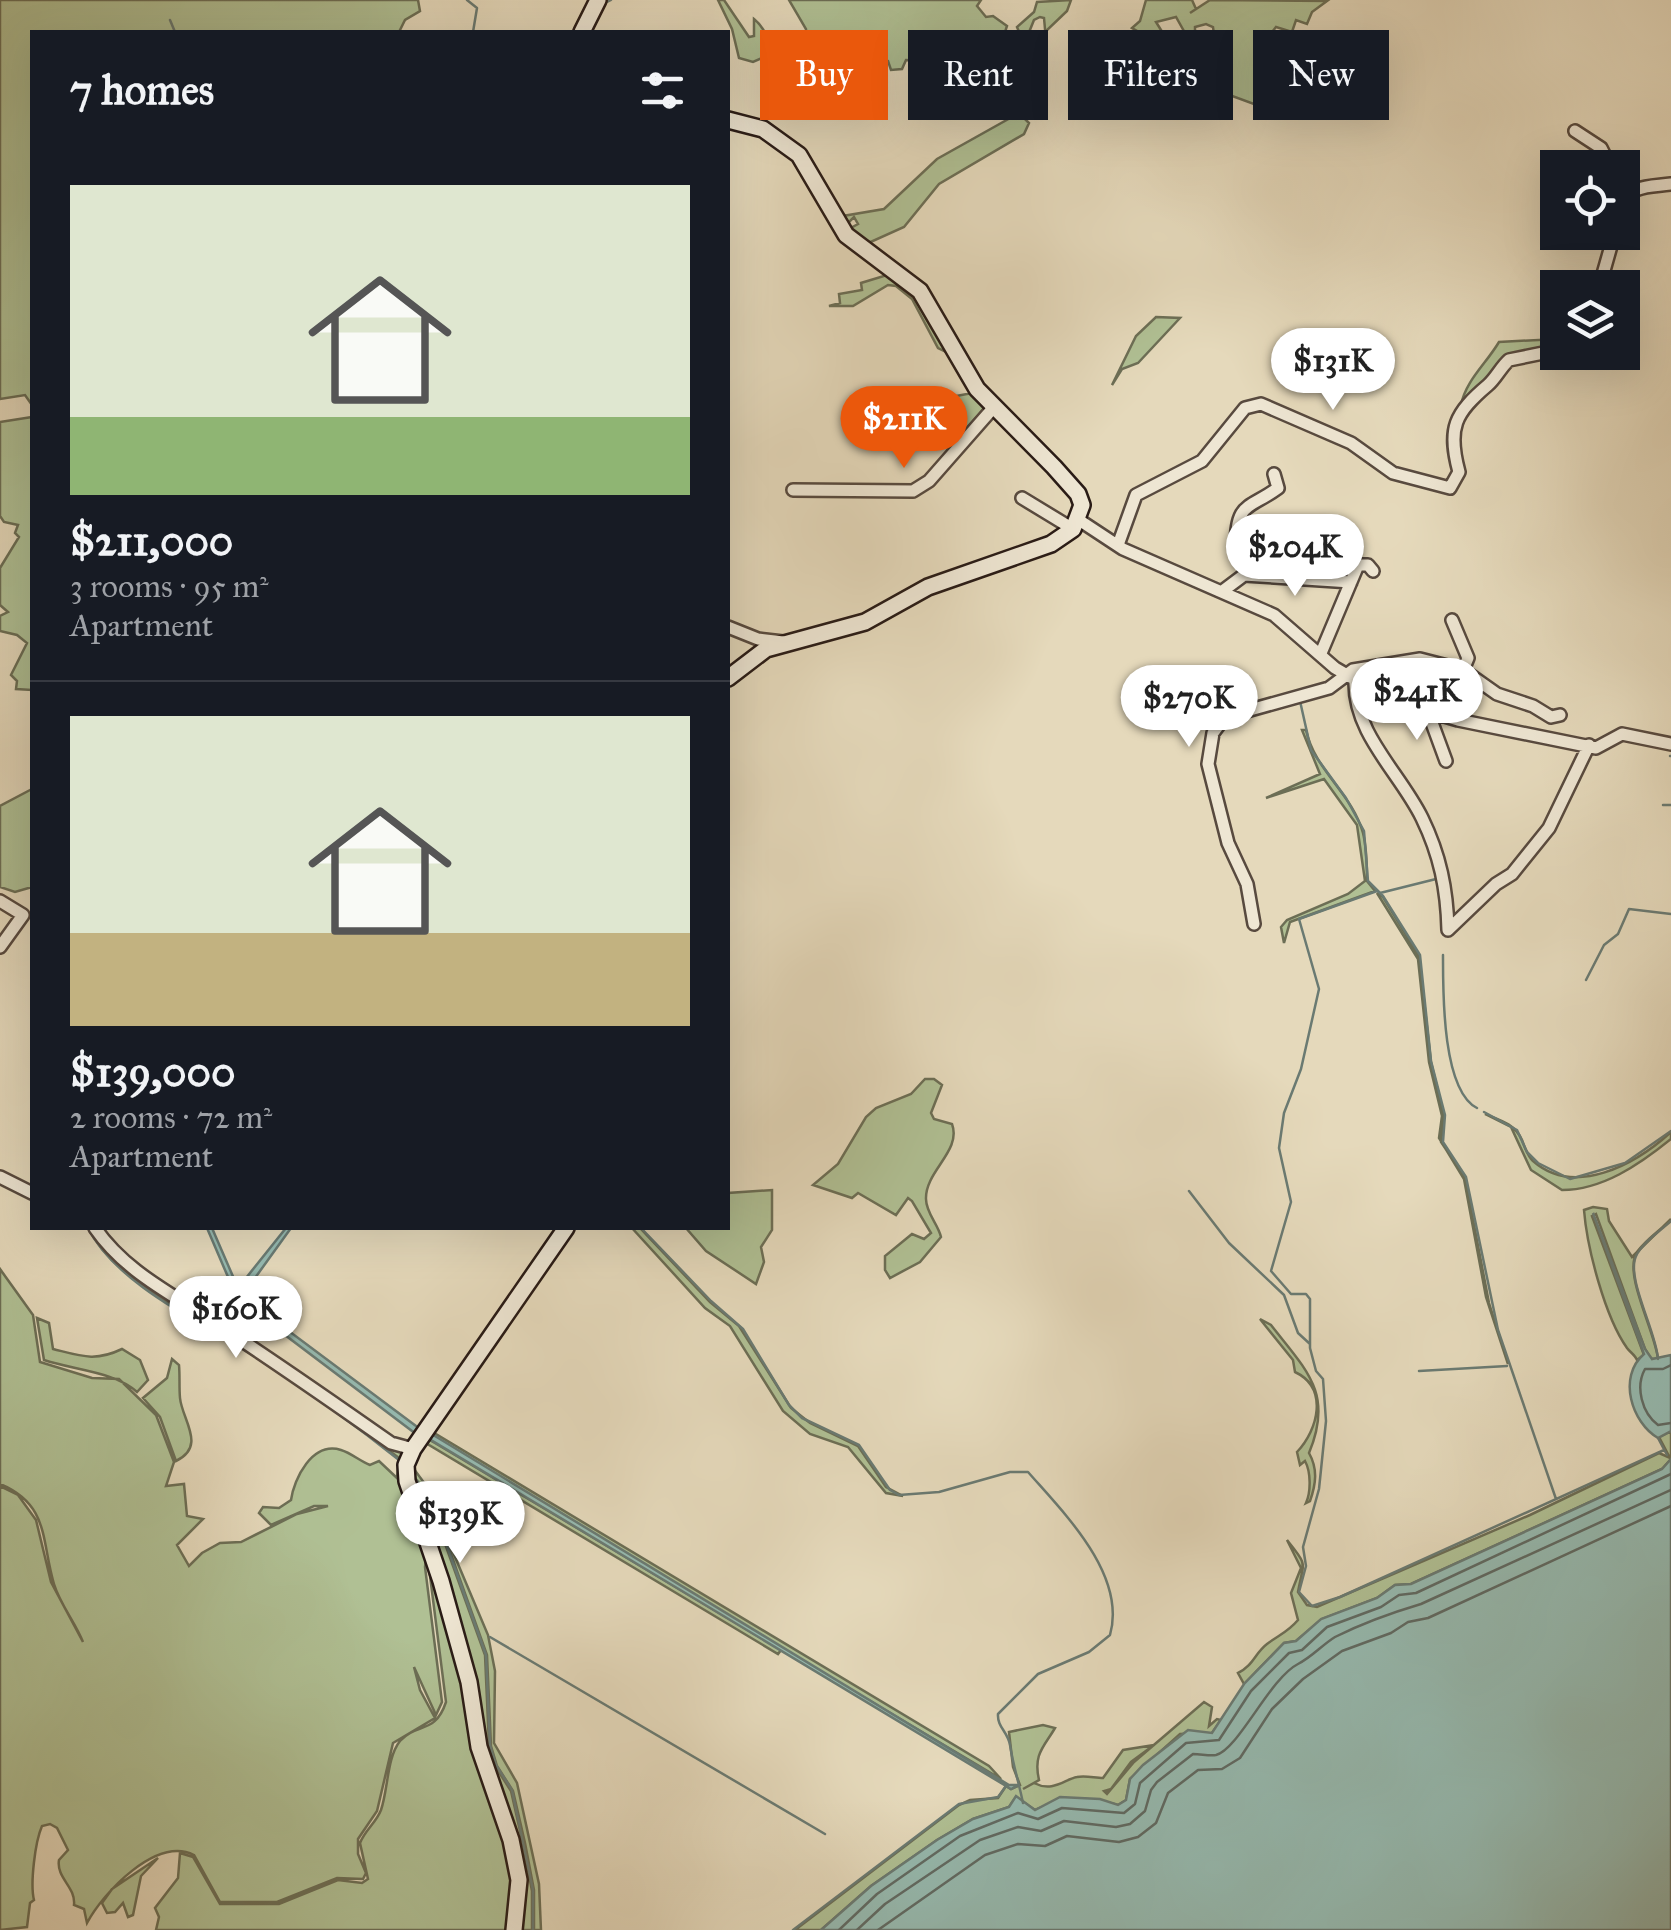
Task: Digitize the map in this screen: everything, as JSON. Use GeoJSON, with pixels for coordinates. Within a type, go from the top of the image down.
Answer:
{"type":"FeatureCollection","features":[{"type":"Feature","properties":{"kind":"street"},"geometry":{"type":"LineString","coordinates":[[583,30],[598,0]]}},
{"type":"Feature","properties":{"kind":"street"},"geometry":{"type":"LineString","coordinates":[[730,121],[763,129],[800,155],[846,236],[920,291],[965,370],[994,407],[1024,432],[1078,494],[1082,505],[1076,525],[1051,544],[928,587],[865,622],[766,648],[730,676]]}},
{"type":"Feature","properties":{"kind":"street"},"geometry":{"type":"LineString","coordinates":[[1576,131],[1602,150]]}},
{"type":"Feature","properties":{"kind":"street"},"geometry":{"type":"LineString","coordinates":[[1640,186],[1671,184]]}},
{"type":"Feature","properties":{"kind":"street"},"geometry":{"type":"LineString","coordinates":[[1118,546],[1136,495],[1202,461],[1230,424],[1254,405],[1266,405],[1288,419],[1351,444],[1393,473],[1450,488],[1459,472],[1453,447],[1463,406],[1490,384],[1510,360],[1540,354]]}},
{"type":"Feature","properties":{"kind":"street"},"geometry":{"type":"LineString","coordinates":[[793,490],[902,492],[923,486],[994,407]]}},
{"type":"Feature","properties":{"kind":"street"},"geometry":{"type":"LineString","coordinates":[[1274,474],[1278,488],[1250,501],[1236,530],[1236,548],[1285,538],[1358,565],[1368,565],[1373,572]]}},
{"type":"Feature","properties":{"kind":"street"},"geometry":{"type":"LineString","coordinates":[[1022,498],[1118,546],[1274,614],[1350,678],[1428,712],[1600,748],[1622,734],[1671,744]]}},
{"type":"Feature","properties":{"kind":"street"},"geometry":{"type":"LineString","coordinates":[[1322,654],[1358,565]]}},
{"type":"Feature","properties":{"kind":"street"},"geometry":{"type":"LineString","coordinates":[[1224,590],[1244,574],[1351,582]]}},
{"type":"Feature","properties":{"kind":"street"},"geometry":{"type":"LineString","coordinates":[[1452,620],[1468,658],[1463,670]]}},
{"type":"Feature","properties":{"kind":"street"},"geometry":{"type":"LineString","coordinates":[[730,627],[758,639],[787,643]]}},
{"type":"Feature","properties":{"kind":"street"},"geometry":{"type":"LineString","coordinates":[[1254,924],[1248,884],[1228,843],[1208,764],[1214,733],[1225,717],[1420,658],[1463,670],[1497,694],[1533,706],[1551,717],[1560,715]]}},
{"type":"Feature","properties":{"kind":"street"},"geometry":{"type":"LineString","coordinates":[[1350,678],[1363,728],[1405,787],[1439,856],[1447,894],[1448,930],[1496,884],[1512,874],[1549,828],[1589,745]]}},
{"type":"Feature","properties":{"kind":"street"},"geometry":{"type":"LineString","coordinates":[[1428,712],[1446,761]]}},
{"type":"Feature","properties":{"kind":"street"},"geometry":{"type":"LineString","coordinates":[[0,901],[24,915],[0,946]]}},
{"type":"Feature","properties":{"kind":"street"},"geometry":{"type":"LineString","coordinates":[[0,1177],[30,1192]]}},
{"type":"Feature","properties":{"kind":"street"},"geometry":{"type":"LineString","coordinates":[[96,1230],[114,1254],[136,1273],[201,1312],[391,1443],[412,1449]]}},
{"type":"Feature","properties":{"kind":"street"},"geometry":{"type":"LineString","coordinates":[[514,1930],[519,1894],[516,1862],[503,1809],[479,1747],[469,1682],[441,1581],[407,1481],[406,1465],[412,1449],[565,1230]]}},
{"type":"Feature","properties":{"kind":"green space"},"geometry":{"type":"Polygon","coordinates":[[[0,0],[418,0],[420,11],[405,20],[400,30],[30,30],[30,402],[25,395],[0,399],[0,0]]]}},
{"type":"Feature","properties":{"kind":"green space"},"geometry":{"type":"Polygon","coordinates":[[[718,0],[724,0],[749,37],[754,36],[754,19],[758,22],[763,30],[760,59],[753,62],[739,58],[732,29],[718,0]]]}},
{"type":"Feature","properties":{"kind":"green space"},"geometry":{"type":"Polygon","coordinates":[[[789,0],[981,0],[977,6],[986,17],[993,16],[1007,26],[1006,30],[908,30],[908,60],[902,69],[891,70],[888,30],[806,29],[789,0]]]}},
{"type":"Feature","properties":{"kind":"green space"},"geometry":{"type":"Polygon","coordinates":[[[1071,0],[1067,11],[1047,30],[1044,18],[1040,17],[1030,30],[1018,30],[1034,12],[1037,2],[1071,0]]]}},
{"type":"Feature","properties":{"kind":"green space"},"geometry":{"type":"Polygon","coordinates":[[[1146,0],[1192,0],[1196,9],[1190,13],[1210,0],[1327,1],[1312,12],[1307,24],[1296,20],[1293,30],[1253,30],[1253,104],[1233,96],[1233,30],[1213,30],[1206,24],[1183,30],[1176,17],[1156,22],[1161,30],[1132,28],[1140,21],[1146,0]]]}},
{"type":"Feature","properties":{"kind":"green space"},"geometry":{"type":"Polygon","coordinates":[[[1007,120],[1029,123],[1024,134],[939,184],[904,227],[864,245],[847,230],[858,224],[854,217],[844,227],[837,217],[884,209],[937,159],[1007,120]]]}},
{"type":"Feature","properties":{"kind":"green space"},"geometry":{"type":"Polygon","coordinates":[[[887,275],[905,281],[988,404],[958,438],[913,445],[912,438],[902,430],[905,403],[936,396],[940,407],[952,412],[956,396],[972,393],[948,353],[938,348],[912,299],[896,286],[888,285],[853,306],[829,306],[840,303],[839,294],[862,290],[861,283],[887,275]]]}},
{"type":"Feature","properties":{"kind":"green space"},"geometry":{"type":"Polygon","coordinates":[[[1156,317],[1180,318],[1138,363],[1122,369],[1112,385],[1136,336],[1156,317]]]}},
{"type":"Feature","properties":{"kind":"green space"},"geometry":{"type":"Polygon","coordinates":[[[1540,340],[1540,350],[1523,352],[1461,405],[1472,380],[1499,342],[1540,340]]]}},
{"type":"Feature","properties":{"kind":"green space"},"geometry":{"type":"Polygon","coordinates":[[[30,417],[30,690],[16,689],[17,681],[11,675],[27,643],[17,635],[0,631],[0,616],[8,612],[0,605],[0,568],[19,537],[15,533],[18,525],[4,522],[0,516],[0,422],[30,417]]]}},
{"type":"Feature","properties":{"kind":"green space"},"geometry":{"type":"Polygon","coordinates":[[[1302,730],[1306,730],[1317,758],[1358,819],[1365,845],[1367,881],[1375,891],[1290,922],[1284,943],[1281,927],[1287,920],[1348,894],[1365,881],[1357,825],[1324,779],[1266,798],[1320,774],[1302,730]]]}},
{"type":"Feature","properties":{"kind":"green space"},"geometry":{"type":"Polygon","coordinates":[[[30,790],[30,888],[15,892],[0,887],[0,806],[30,790]]]}},
{"type":"Feature","properties":{"kind":"green space"},"geometry":{"type":"Polygon","coordinates":[[[1377,893],[1419,956],[1431,1062],[1444,1116],[1441,1141],[1442,1116],[1429,1062],[1418,959],[1377,893]]]}},
{"type":"Feature","properties":{"kind":"green space"},"geometry":{"type":"Polygon","coordinates":[[[925,1079],[942,1085],[931,1113],[934,1119],[952,1124],[954,1134],[927,1189],[927,1204],[941,1237],[920,1262],[890,1278],[885,1270],[885,1256],[912,1234],[924,1239],[931,1233],[912,1201],[908,1198],[896,1215],[858,1193],[852,1198],[813,1185],[838,1164],[866,1117],[876,1108],[911,1094],[925,1079]]]}},
{"type":"Feature","properties":{"kind":"green space"},"geometry":{"type":"Polygon","coordinates":[[[1485,1114],[1506,1123],[1515,1130],[1533,1161],[1567,1177],[1605,1172],[1641,1155],[1671,1132],[1671,1139],[1606,1181],[1562,1190],[1531,1170],[1511,1127],[1485,1114]]]}},
{"type":"Feature","properties":{"kind":"green space"},"geometry":{"type":"Polygon","coordinates":[[[1446,1150],[1465,1178],[1489,1303],[1508,1364],[1486,1297],[1464,1179],[1446,1150]]]}},
{"type":"Feature","properties":{"kind":"green space"},"geometry":{"type":"Polygon","coordinates":[[[772,1190],[772,1230],[761,1247],[764,1262],[756,1284],[706,1251],[688,1230],[730,1230],[730,1193],[772,1190]]]}},
{"type":"Feature","properties":{"kind":"green space"},"geometry":{"type":"Polygon","coordinates":[[[1607,1209],[1609,1221],[1632,1257],[1637,1252],[1634,1274],[1658,1359],[1651,1359],[1645,1349],[1596,1214],[1592,1216],[1644,1355],[1637,1360],[1611,1319],[1586,1226],[1584,1210],[1607,1209]]]}},
{"type":"Feature","properties":{"kind":"green space"},"geometry":{"type":"Polygon","coordinates":[[[90,1230],[94,1230],[104,1245],[402,1446],[427,1548],[425,1567],[442,1702],[436,1715],[414,1667],[420,1690],[435,1718],[393,1743],[377,1811],[358,1839],[358,1854],[366,1873],[363,1879],[337,1878],[277,1902],[220,1902],[194,1855],[164,1853],[118,1883],[87,1923],[84,1909],[74,1905],[59,1866],[68,1850],[57,1828],[50,1824],[42,1826],[37,1842],[34,1900],[30,1903],[27,1927],[0,1930],[0,1486],[18,1495],[36,1520],[51,1582],[62,1603],[36,1514],[28,1502],[16,1493],[0,1484],[0,1269],[33,1315],[40,1362],[92,1378],[119,1379],[156,1415],[174,1462],[166,1486],[184,1484],[187,1516],[203,1519],[177,1545],[189,1566],[220,1543],[241,1542],[297,1514],[328,1506],[314,1506],[271,1525],[259,1513],[263,1507],[279,1508],[291,1500],[300,1473],[321,1451],[341,1450],[370,1465],[379,1461],[397,1478],[399,1458],[281,1372],[134,1280],[100,1246],[90,1230]]]}},
{"type":"Feature","properties":{"kind":"green space"},"geometry":{"type":"Polygon","coordinates":[[[567,1230],[571,1230],[431,1431],[989,1766],[1001,1779],[429,1434],[426,1438],[781,1650],[778,1654],[424,1442],[411,1465],[436,1499],[450,1545],[488,1635],[495,1671],[494,1743],[517,1783],[539,1884],[541,1930],[534,1930],[534,1890],[513,1791],[497,1766],[491,1746],[487,1655],[432,1501],[410,1471],[430,1502],[485,1655],[489,1745],[495,1766],[511,1791],[532,1891],[532,1930],[515,1930],[521,1889],[512,1831],[484,1752],[474,1690],[408,1471],[426,1432],[567,1230]]]}},
{"type":"Feature","properties":{"kind":"green space"},"geometry":{"type":"Polygon","coordinates":[[[634,1230],[642,1230],[710,1302],[739,1326],[791,1408],[810,1423],[858,1446],[886,1487],[903,1496],[886,1493],[848,1447],[810,1434],[783,1411],[730,1326],[705,1308],[634,1230]]]}},
{"type":"Feature","properties":{"kind":"green space"},"geometry":{"type":"Polygon","coordinates":[[[37,1318],[49,1323],[53,1349],[96,1357],[122,1349],[140,1360],[148,1380],[137,1392],[106,1376],[44,1360],[37,1318]]]}},
{"type":"Feature","properties":{"kind":"green space"},"geometry":{"type":"Polygon","coordinates":[[[1260,1319],[1271,1325],[1305,1369],[1312,1383],[1317,1398],[1319,1414],[1309,1453],[1315,1483],[1306,1503],[1308,1471],[1305,1461],[1300,1465],[1297,1452],[1315,1421],[1316,1399],[1313,1388],[1295,1372],[1293,1360],[1260,1319]]]}},
{"type":"Feature","properties":{"kind":"green space"},"geometry":{"type":"Polygon","coordinates":[[[172,1359],[179,1365],[180,1398],[191,1440],[185,1455],[176,1461],[160,1417],[143,1398],[167,1378],[172,1359]]]}},
{"type":"Feature","properties":{"kind":"green space"},"geometry":{"type":"Polygon","coordinates":[[[1671,1431],[1671,1459],[1662,1469],[1411,1584],[1395,1585],[1377,1598],[1322,1619],[1296,1641],[1284,1643],[1244,1684],[1238,1673],[1298,1620],[1291,1593],[1301,1568],[1287,1540],[1303,1564],[1298,1592],[1307,1605],[1317,1607],[1530,1515],[1659,1453],[1670,1458],[1659,1437],[1671,1431]]]}},
{"type":"Feature","properties":{"kind":"green space"},"geometry":{"type":"Polygon","coordinates":[[[428,1560],[514,1868],[510,1930],[156,1930],[159,1917],[155,1908],[178,1878],[180,1853],[193,1857],[220,1904],[279,1904],[338,1880],[362,1883],[368,1879],[360,1843],[381,1810],[396,1748],[406,1735],[437,1719],[446,1702],[428,1560]]]}},
{"type":"Feature","properties":{"kind":"green space"},"geometry":{"type":"Polygon","coordinates":[[[1204,1702],[1212,1707],[1209,1726],[1221,1720],[1212,1733],[1180,1734],[1130,1779],[1126,1800],[1118,1805],[1076,1799],[1035,1810],[1016,1797],[1009,1807],[973,1819],[937,1840],[871,1886],[821,1930],[795,1930],[959,1805],[998,1798],[1006,1786],[1011,1789],[1020,1785],[1013,1767],[1009,1732],[1043,1725],[1055,1728],[1039,1757],[1039,1780],[1023,1789],[1034,1783],[1053,1786],[1080,1776],[1103,1778],[1123,1750],[1154,1745],[1204,1702]],[[1153,1746],[1131,1762],[1111,1789],[1104,1791],[1107,1794],[1153,1746]]]}},
{"type":"Feature","properties":{"kind":"green space"},"geometry":{"type":"Polygon","coordinates":[[[158,1858],[141,1876],[133,1915],[128,1917],[123,1903],[115,1912],[107,1913],[102,1903],[112,1889],[158,1858]]]}},
{"type":"Feature","properties":{"kind":"water"},"geometry":{"type":"Polygon","coordinates":[[[1593,1213],[1645,1349],[1652,1359],[1671,1355],[1671,1431],[1658,1438],[1641,1422],[1631,1399],[1631,1375],[1644,1354],[1593,1213]]]}},
{"type":"Feature","properties":{"kind":"water"},"geometry":{"type":"Polygon","coordinates":[[[208,1230],[213,1230],[238,1288],[284,1230],[290,1230],[242,1296],[420,1429],[416,1434],[232,1295],[234,1291],[208,1230]]]}},
{"type":"Feature","properties":{"kind":"water"},"geometry":{"type":"Polygon","coordinates":[[[430,1433],[1009,1785],[1019,1785],[1011,1789],[426,1437],[430,1433]]]}},
{"type":"Feature","properties":{"kind":"water"},"geometry":{"type":"Polygon","coordinates":[[[1671,1459],[1671,1930],[821,1930],[871,1886],[937,1840],[973,1819],[1009,1807],[1016,1796],[1035,1810],[1060,1797],[1100,1799],[1118,1805],[1126,1800],[1130,1779],[1143,1765],[1188,1730],[1212,1733],[1244,1684],[1284,1643],[1296,1641],[1321,1619],[1377,1598],[1395,1585],[1411,1584],[1662,1469],[1671,1459]]]}},
{"type":"Feature","properties":{"kind":"waterway"},"geometry":{"type":"LineString","coordinates":[[467,0],[477,8],[473,30]]}},
{"type":"Feature","properties":{"kind":"waterway"},"geometry":{"type":"LineString","coordinates":[[603,4],[611,0]]}},
{"type":"Feature","properties":{"kind":"waterway"},"geometry":{"type":"LineString","coordinates":[[170,20],[174,30]]}},
{"type":"Feature","properties":{"kind":"waterway"},"geometry":{"type":"LineString","coordinates":[[1300,701],[1311,750],[1346,798],[1364,831],[1368,881],[1383,896],[1420,955],[1431,1061],[1445,1115],[1443,1142],[1466,1177],[1498,1330],[1556,1499]]}},
{"type":"Feature","properties":{"kind":"waterway"},"geometry":{"type":"LineString","coordinates":[[1663,805],[1671,805]]}},
{"type":"Feature","properties":{"kind":"waterway"},"geometry":{"type":"LineString","coordinates":[[1380,893],[1440,878]]}},
{"type":"Feature","properties":{"kind":"waterway"},"geometry":{"type":"LineString","coordinates":[[1377,891],[1299,919],[1319,989],[1301,1069],[1284,1113],[1279,1148],[1291,1202],[1271,1271],[1291,1294],[1306,1294],[1310,1299],[1310,1348],[1316,1371],[1323,1379],[1326,1421],[1319,1489],[1303,1547],[1306,1566],[1299,1592],[1312,1606],[1340,1597],[1664,1450]]}},
{"type":"Feature","properties":{"kind":"waterway"},"geometry":{"type":"LineString","coordinates":[[1586,980],[1604,945],[1618,934],[1629,909],[1671,914]]}},
{"type":"Feature","properties":{"kind":"waterway"},"geometry":{"type":"LineString","coordinates":[[1443,955],[1451,1061],[1465,1098],[1477,1108]]}},
{"type":"Feature","properties":{"kind":"waterway"},"geometry":{"type":"LineString","coordinates":[[1484,1112],[1517,1130],[1527,1152],[1538,1163],[1570,1179],[1625,1163],[1671,1131]]}},
{"type":"Feature","properties":{"kind":"waterway"},"geometry":{"type":"LineString","coordinates":[[1189,1191],[1229,1243],[1284,1295],[1298,1333],[1310,1344]]}},
{"type":"Feature","properties":{"kind":"waterway"},"geometry":{"type":"LineString","coordinates":[[1658,1359],[1637,1289],[1634,1263],[1644,1244],[1671,1221]]}},
{"type":"Feature","properties":{"kind":"waterway"},"geometry":{"type":"LineString","coordinates":[[89,1230],[102,1249],[142,1286],[280,1373],[399,1460]]}},
{"type":"Feature","properties":{"kind":"waterway"},"geometry":{"type":"LineString","coordinates":[[643,1230],[743,1329],[789,1405],[802,1418],[859,1445],[890,1490],[899,1495],[939,1492],[1010,1472],[1028,1472],[1089,1546],[1109,1590],[1113,1612],[1110,1635],[1089,1652],[1038,1674],[998,1714],[1009,1740],[1023,1803]]}},
{"type":"Feature","properties":{"kind":"waterway"},"geometry":{"type":"LineString","coordinates":[[1419,1371],[1507,1366]]}},
{"type":"Feature","properties":{"kind":"waterway"},"geometry":{"type":"LineString","coordinates":[[1658,1438],[1667,1455]]}},
{"type":"Feature","properties":{"kind":"waterway"},"geometry":{"type":"LineString","coordinates":[[414,1477],[431,1501],[486,1655],[490,1745],[496,1765],[512,1790],[533,1890],[533,1930]]}},
{"type":"Feature","properties":{"kind":"waterway"},"geometry":{"type":"LineString","coordinates":[[490,1637],[825,1834]]}},
{"type":"Feature","properties":{"kind":"waterway"},"geometry":{"type":"LineString","coordinates":[[793,1930],[959,1804],[998,1797],[1006,1786]]}}]}
